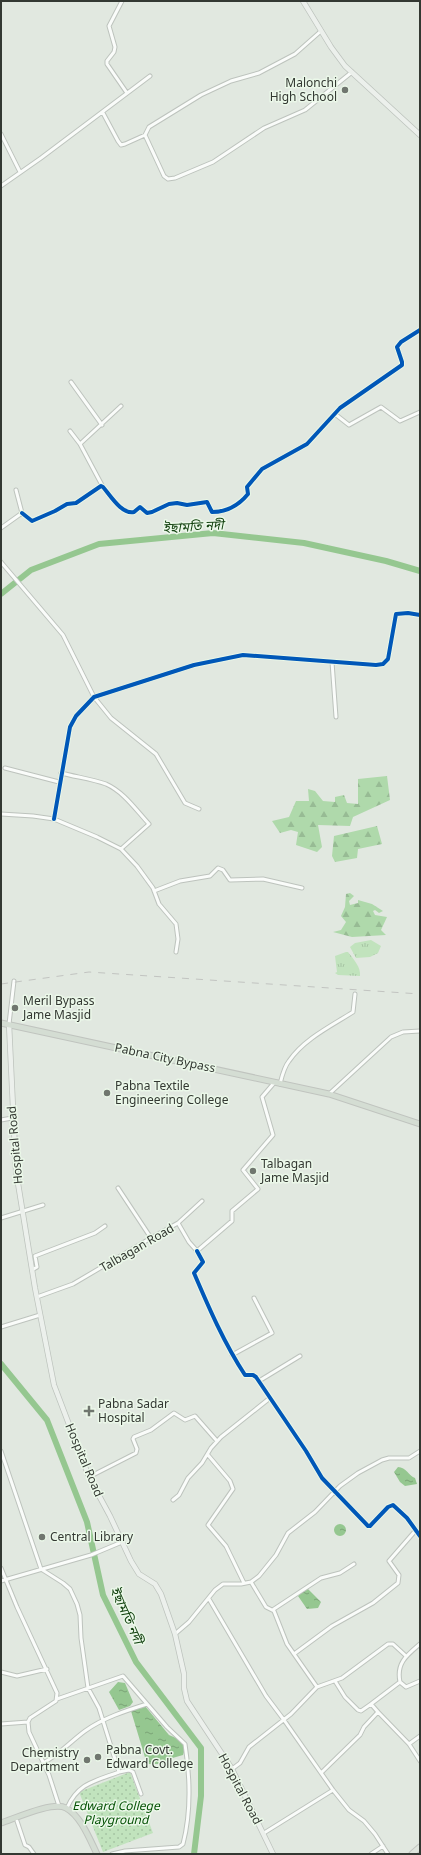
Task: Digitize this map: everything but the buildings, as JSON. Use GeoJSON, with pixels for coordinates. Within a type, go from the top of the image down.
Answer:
{"type":"FeatureCollection","features":[{"type":"Feature","properties":{"kind":"highway","name":"Pabna City Bypass"},"geometry":{"type":"LineString","coordinates":[[1,1023],[187,1062],[277,1084],[328,1094],[420,1124]]}},
{"type":"Feature","properties":{"kind":"highway"},"geometry":{"type":"LineString","coordinates":[[1,1826],[59,1806],[67,1808],[80,1823],[97,1854]]}},
{"type":"Feature","properties":{"kind":"highway"},"geometry":{"type":"LineString","coordinates":[[1,1823],[48,1807],[52,1808]]}},
{"type":"Feature","properties":{"kind":"main road"},"geometry":{"type":"LineString","coordinates":[[303,1],[321,32],[345,66],[420,135]]}},
{"type":"Feature","properties":{"kind":"main road","name":"Hospital Road"},"geometry":{"type":"LineString","coordinates":[[9,1024],[12,1118],[16,1171],[32,1270],[54,1385],[89,1477],[122,1542],[139,1574],[158,1588],[175,1634],[184,1674],[184,1688],[187,1701],[232,1769],[273,1854]]}},
{"type":"Feature","properties":{"kind":"main road"},"geometry":{"type":"LineString","coordinates":[[412,1854],[420,1847]]}},
{"type":"Feature","properties":{"kind":"street"},"geometry":{"type":"LineString","coordinates":[[122,1],[109,26],[115,47],[114,52],[107,60],[107,64],[127,93]]}},
{"type":"Feature","properties":{"kind":"street"},"geometry":{"type":"LineString","coordinates":[[321,32],[294,54],[259,73],[231,81],[201,95],[149,127],[145,131],[145,135],[164,176],[168,178],[175,178],[213,162],[264,128],[305,110],[352,72]]}},
{"type":"Feature","properties":{"kind":"street"},"geometry":{"type":"LineString","coordinates":[[1,186],[103,113],[150,76]]}},
{"type":"Feature","properties":{"kind":"street"},"geometry":{"type":"LineString","coordinates":[[103,113],[118,142],[122,145],[145,135]]}},
{"type":"Feature","properties":{"kind":"street"},"geometry":{"type":"LineString","coordinates":[[1,134],[20,172]]}},
{"type":"Feature","properties":{"kind":"street"},"geometry":{"type":"LineString","coordinates":[[70,431],[80,444],[103,487],[120,506],[128,512],[134,512],[140,506],[147,513],[169,504],[178,503],[187,505],[207,502],[212,512],[225,511],[241,503],[248,494],[247,487],[262,469],[307,444],[348,402],[402,365],[397,347],[398,344],[420,330]]}},
{"type":"Feature","properties":{"kind":"street"},"geometry":{"type":"LineString","coordinates":[[71,382],[102,426]]}},
{"type":"Feature","properties":{"kind":"street"},"geometry":{"type":"LineString","coordinates":[[80,444],[102,426],[121,406]]}},
{"type":"Feature","properties":{"kind":"street"},"geometry":{"type":"LineString","coordinates":[[335,414],[349,425],[381,407],[400,421],[420,412]]}},
{"type":"Feature","properties":{"kind":"street"},"geometry":{"type":"LineString","coordinates":[[16,490],[22,513],[32,521],[67,504],[76,503],[96,489],[103,487]]}},
{"type":"Feature","properties":{"kind":"street"},"geometry":{"type":"LineString","coordinates":[[1,528],[22,513]]}},
{"type":"Feature","properties":{"kind":"street"},"geometry":{"type":"LineString","coordinates":[[1,562],[11,575],[26,589],[63,635],[94,697],[111,718],[156,754],[186,804],[199,809]]}},
{"type":"Feature","properties":{"kind":"street"},"geometry":{"type":"LineString","coordinates":[[54,819],[59,782],[70,727],[79,712],[94,697],[194,665],[243,655],[376,665],[383,664],[388,658],[396,614],[420,615]]}},
{"type":"Feature","properties":{"kind":"street"},"geometry":{"type":"LineString","coordinates":[[332,662],[336,717]]}},
{"type":"Feature","properties":{"kind":"street"},"geometry":{"type":"LineString","coordinates":[[5,768],[59,782]]}},
{"type":"Feature","properties":{"kind":"street"},"geometry":{"type":"LineString","coordinates":[[61,773],[101,783],[112,788],[129,801],[149,824],[121,849]]}},
{"type":"Feature","properties":{"kind":"street"},"geometry":{"type":"LineString","coordinates":[[1,814],[54,819],[121,849],[137,866],[154,891],[159,904],[176,924],[178,939],[176,952]]}},
{"type":"Feature","properties":{"kind":"street"},"geometry":{"type":"LineString","coordinates":[[154,891],[180,881],[210,876],[218,868],[223,870],[230,880],[263,878],[302,888]]}},
{"type":"Feature","properties":{"kind":"street"},"geometry":{"type":"LineString","coordinates":[[9,1024],[14,981]]}},
{"type":"Feature","properties":{"kind":"street"},"geometry":{"type":"LineString","coordinates":[[355,994],[353,1012],[329,1026],[294,1054],[285,1067],[277,1084],[262,1098],[274,1134],[243,1170],[258,1189],[232,1211],[232,1221],[229,1225],[197,1251],[203,1262],[194,1273],[210,1313],[245,1376],[254,1375],[259,1381],[306,1451],[322,1478],[368,1526],[392,1504],[402,1513],[420,1536]]}},
{"type":"Feature","properties":{"kind":"street"},"geometry":{"type":"LineString","coordinates":[[328,1094],[391,1037],[403,1032],[420,1031]]}},
{"type":"Feature","properties":{"kind":"street"},"geometry":{"type":"LineString","coordinates":[[1,1120],[12,1118]]}},
{"type":"Feature","properties":{"kind":"street"},"geometry":{"type":"LineString","coordinates":[[118,1188],[151,1238]]}},
{"type":"Feature","properties":{"kind":"street"},"geometry":{"type":"LineString","coordinates":[[178,1223],[202,1201]]}},
{"type":"Feature","properties":{"kind":"street"},"geometry":{"type":"LineString","coordinates":[[1,1218],[43,1205]]}},
{"type":"Feature","properties":{"kind":"street","name":"Talbagan Road"},"geometry":{"type":"LineString","coordinates":[[37,1297],[73,1284],[178,1223],[189,1242],[197,1251]]}},
{"type":"Feature","properties":{"kind":"street"},"geometry":{"type":"LineString","coordinates":[[32,1270],[37,1267],[35,1256],[95,1233],[105,1226]]}},
{"type":"Feature","properties":{"kind":"street"},"geometry":{"type":"LineString","coordinates":[[232,1355],[272,1333],[254,1298]]}},
{"type":"Feature","properties":{"kind":"street"},"geometry":{"type":"LineString","coordinates":[[1,1326],[40,1315]]}},
{"type":"Feature","properties":{"kind":"street"},"geometry":{"type":"LineString","coordinates":[[259,1381],[300,1356]]}},
{"type":"Feature","properties":{"kind":"street"},"geometry":{"type":"LineString","coordinates":[[173,1500],[179,1495],[188,1478],[208,1455],[211,1448],[217,1441],[234,1425],[270,1398]]}},
{"type":"Feature","properties":{"kind":"street"},"geometry":{"type":"LineString","coordinates":[[89,1477],[136,1453],[137,1449],[133,1439],[134,1437],[151,1430],[174,1413],[185,1420],[195,1416],[217,1441]]}},
{"type":"Feature","properties":{"kind":"street"},"geometry":{"type":"LineString","coordinates":[[1,1451],[41,1569],[63,1583],[70,1590],[77,1604],[80,1615],[81,1638],[88,1688],[99,1708],[102,1721],[120,1772]]}},
{"type":"Feature","properties":{"kind":"street"},"geometry":{"type":"LineString","coordinates":[[175,1634],[189,1622],[215,1590],[223,1584],[251,1582],[268,1566],[288,1533],[316,1512],[334,1491],[358,1473],[389,1458],[409,1458],[420,1451]]}},
{"type":"Feature","properties":{"kind":"street"},"geometry":{"type":"LineString","coordinates":[[208,1455],[230,1481],[233,1489],[231,1494],[208,1522],[208,1525],[226,1546],[244,1583]]}},
{"type":"Feature","properties":{"kind":"street"},"geometry":{"type":"LineString","coordinates":[[294,1654],[332,1626],[373,1603],[398,1583],[399,1575],[389,1561],[416,1530]]}},
{"type":"Feature","properties":{"kind":"street"},"geometry":{"type":"LineString","coordinates":[[3,1581],[91,1555],[122,1542]]}},
{"type":"Feature","properties":{"kind":"street"},"geometry":{"type":"LineString","coordinates":[[274,1610],[321,1578],[340,1573],[354,1564]]}},
{"type":"Feature","properties":{"kind":"street"},"geometry":{"type":"LineString","coordinates":[[1,1568],[3,1581],[46,1669],[56,1686],[57,1699]]}},
{"type":"Feature","properties":{"kind":"street"},"geometry":{"type":"LineString","coordinates":[[251,1582],[266,1607],[274,1610],[287,1644],[317,1687]]}},
{"type":"Feature","properties":{"kind":"street"},"geometry":{"type":"LineString","coordinates":[[209,1599],[266,1696],[333,1790],[349,1810],[364,1821],[388,1854]]}},
{"type":"Feature","properties":{"kind":"street"},"geometry":{"type":"LineString","coordinates":[[232,1769],[240,1763],[249,1747],[284,1720],[317,1687],[335,1681],[388,1644],[393,1644],[406,1656]]}},
{"type":"Feature","properties":{"kind":"street"},"geometry":{"type":"LineString","coordinates":[[420,1644],[406,1656],[398,1668],[400,1682],[406,1687],[420,1681]]}},
{"type":"Feature","properties":{"kind":"street"},"geometry":{"type":"LineString","coordinates":[[1,1672],[17,1676],[46,1669]]}},
{"type":"Feature","properties":{"kind":"street"},"geometry":{"type":"LineString","coordinates":[[1,1724],[28,1722],[37,1713],[57,1699],[121,1675],[185,1744],[188,1781],[184,1842],[179,1847],[125,1851],[112,1854]]}},
{"type":"Feature","properties":{"kind":"street"},"geometry":{"type":"LineString","coordinates":[[335,1681],[345,1697],[358,1710],[361,1711],[400,1682]]}},
{"type":"Feature","properties":{"kind":"street"},"geometry":{"type":"LineString","coordinates":[[43,1763],[57,1756],[77,1737],[102,1721],[147,1704]]}},
{"type":"Feature","properties":{"kind":"street"},"geometry":{"type":"LineString","coordinates":[[371,1704],[409,1744],[420,1761]]}},
{"type":"Feature","properties":{"kind":"street"},"geometry":{"type":"LineString","coordinates":[[321,1773],[360,1735],[364,1727],[378,1712]]}},
{"type":"Feature","properties":{"kind":"street"},"geometry":{"type":"LineString","coordinates":[[28,1722],[29,1732],[43,1763],[59,1806]]}},
{"type":"Feature","properties":{"kind":"street"},"geometry":{"type":"LineString","coordinates":[[409,1744],[420,1736]]}},
{"type":"Feature","properties":{"kind":"street"},"geometry":{"type":"LineString","coordinates":[[67,1808],[81,1787],[129,1770],[133,1772],[141,1794]]}},
{"type":"Feature","properties":{"kind":"street"},"geometry":{"type":"LineString","coordinates":[[264,1833],[333,1790]]}},
{"type":"Feature","properties":{"kind":"street"},"geometry":{"type":"LineString","coordinates":[[17,1821],[26,1845],[30,1847],[34,1854]]}},
{"type":"Feature","properties":{"kind":"street"},"geometry":{"type":"LineString","coordinates":[[371,1854],[383,1846]]}},
{"type":"Feature","properties":{"kind":"green space"},"geometry":{"type":"Polygon","coordinates":[[[387,776],[390,800],[353,817],[350,826],[318,825],[322,847],[317,852],[296,845],[298,832],[291,830],[280,833],[272,821],[289,817],[296,801],[309,801],[308,789],[315,791],[323,801],[335,802],[335,797],[344,795],[347,803],[358,804],[358,779],[387,776]]]}},
{"type":"Feature","properties":{"kind":"green space"},"geometry":{"type":"Polygon","coordinates":[[[377,826],[382,844],[358,849],[357,858],[335,862],[332,856],[334,836],[377,826]]]}},
{"type":"Feature","properties":{"kind":"green space"},"geometry":{"type":"Polygon","coordinates":[[[350,893],[354,896],[349,901],[350,905],[358,903],[358,900],[372,904],[383,911],[379,913],[375,910],[373,911],[375,915],[387,917],[381,930],[386,935],[352,937],[333,932],[341,930],[346,922],[341,916],[345,907],[346,894],[350,893]]]}},
{"type":"Feature","properties":{"kind":"green space"},"geometry":{"type":"Polygon","coordinates":[[[371,940],[381,946],[378,953],[370,957],[356,958],[350,947],[355,943],[371,940]]]}},
{"type":"Feature","properties":{"kind":"green space"},"geometry":{"type":"Polygon","coordinates":[[[348,952],[357,964],[360,976],[338,975],[335,973],[337,972],[335,956],[348,952]]]}},
{"type":"Feature","properties":{"kind":"green space","name":"Edward College Playground"},"geometry":{"type":"Polygon","coordinates":[[[130,1772],[153,1833],[103,1852],[79,1792],[130,1772]]]}},
{"type":"Feature","properties":{"kind":"water"},"geometry":{"type":"Polygon","coordinates":[[[398,1467],[403,1468],[415,1478],[417,1484],[405,1486],[400,1482],[394,1472],[398,1467]]]}},
{"type":"Feature","properties":{"kind":"water"},"geometry":{"type":"Polygon","coordinates":[[[338,1524],[342,1524],[346,1530],[342,1536],[338,1536],[334,1532],[334,1528],[338,1524]]]}},
{"type":"Feature","properties":{"kind":"water"},"geometry":{"type":"Polygon","coordinates":[[[307,1588],[321,1602],[318,1608],[307,1609],[298,1596],[307,1588]]]}},
{"type":"Feature","properties":{"kind":"water"},"geometry":{"type":"Polygon","coordinates":[[[118,1682],[125,1683],[133,1702],[130,1706],[119,1710],[109,1692],[118,1682]]]}},
{"type":"Feature","properties":{"kind":"water"},"geometry":{"type":"Polygon","coordinates":[[[145,1706],[169,1735],[176,1738],[183,1744],[185,1749],[183,1755],[169,1759],[165,1764],[147,1764],[131,1711],[145,1706]]]}},
{"type":"Feature","properties":{"kind":"waterway","name":"ইছামতি নদী"},"geometry":{"type":"LineString","coordinates":[[1,594],[31,570],[99,544],[213,533],[304,543],[386,561],[420,571]]}},
{"type":"Feature","properties":{"kind":"waterway","name":"ইছামতি নদী"},"geometry":{"type":"LineString","coordinates":[[1,1364],[47,1420],[87,1522],[103,1595],[136,1662],[201,1748],[201,1796],[194,1854]]}},
{"type":"Feature","properties":{"kind":"railway"},"geometry":{"type":"LineString","coordinates":[[1,984],[89,972],[420,994]]}},
{"type":"Feature","properties":{"kind":"cycle path"},"geometry":{"type":"LineString","coordinates":[[22,513],[32,521],[67,504],[76,503],[101,486],[121,508],[130,512],[134,512],[140,507],[147,513],[169,504],[177,503],[187,505],[207,502],[212,512],[228,509],[241,501],[248,494],[247,487],[262,469],[307,444],[340,408],[402,365],[397,347],[401,342],[420,330]]}},
{"type":"Feature","properties":{"kind":"cycle path"},"geometry":{"type":"LineString","coordinates":[[54,819],[70,727],[76,716],[94,697],[194,665],[243,655],[376,665],[383,664],[388,659],[396,614],[408,613],[420,615]]}},
{"type":"Feature","properties":{"kind":"cycle path"},"geometry":{"type":"LineString","coordinates":[[197,1251],[203,1262],[194,1273],[230,1350],[245,1375],[253,1375],[256,1377],[306,1451],[322,1478],[368,1526],[370,1526],[388,1507],[393,1505],[407,1518],[420,1536]]}},
{"type":"Feature","properties":{"kind":"place","name":"Malonchi High School"},"geometry":{"type":"Point","coordinates":[345,90]}},
{"type":"Feature","properties":{"kind":"place","name":"Meril Bypass Jame Masjid"},"geometry":{"type":"Point","coordinates":[15,1008]}},
{"type":"Feature","properties":{"kind":"place","name":"Pabna Textile Engineering College"},"geometry":{"type":"Point","coordinates":[107,1093]}},
{"type":"Feature","properties":{"kind":"place","name":"Talbagan Jame Masjid"},"geometry":{"type":"Point","coordinates":[253,1171]}},
{"type":"Feature","properties":{"kind":"place","name":"Pabna Sadar Hospital"},"geometry":{"type":"Point","coordinates":[89,1411]}},
{"type":"Feature","properties":{"kind":"place","name":"Central Library"},"geometry":{"type":"Point","coordinates":[42,1537]}},
{"type":"Feature","properties":{"kind":"place","name":"Pabna Covt. Edward College"},"geometry":{"type":"Point","coordinates":[98,1757]}},
{"type":"Feature","properties":{"kind":"place","name":"Chemistry Department"},"geometry":{"type":"Point","coordinates":[87,1760]}}]}
